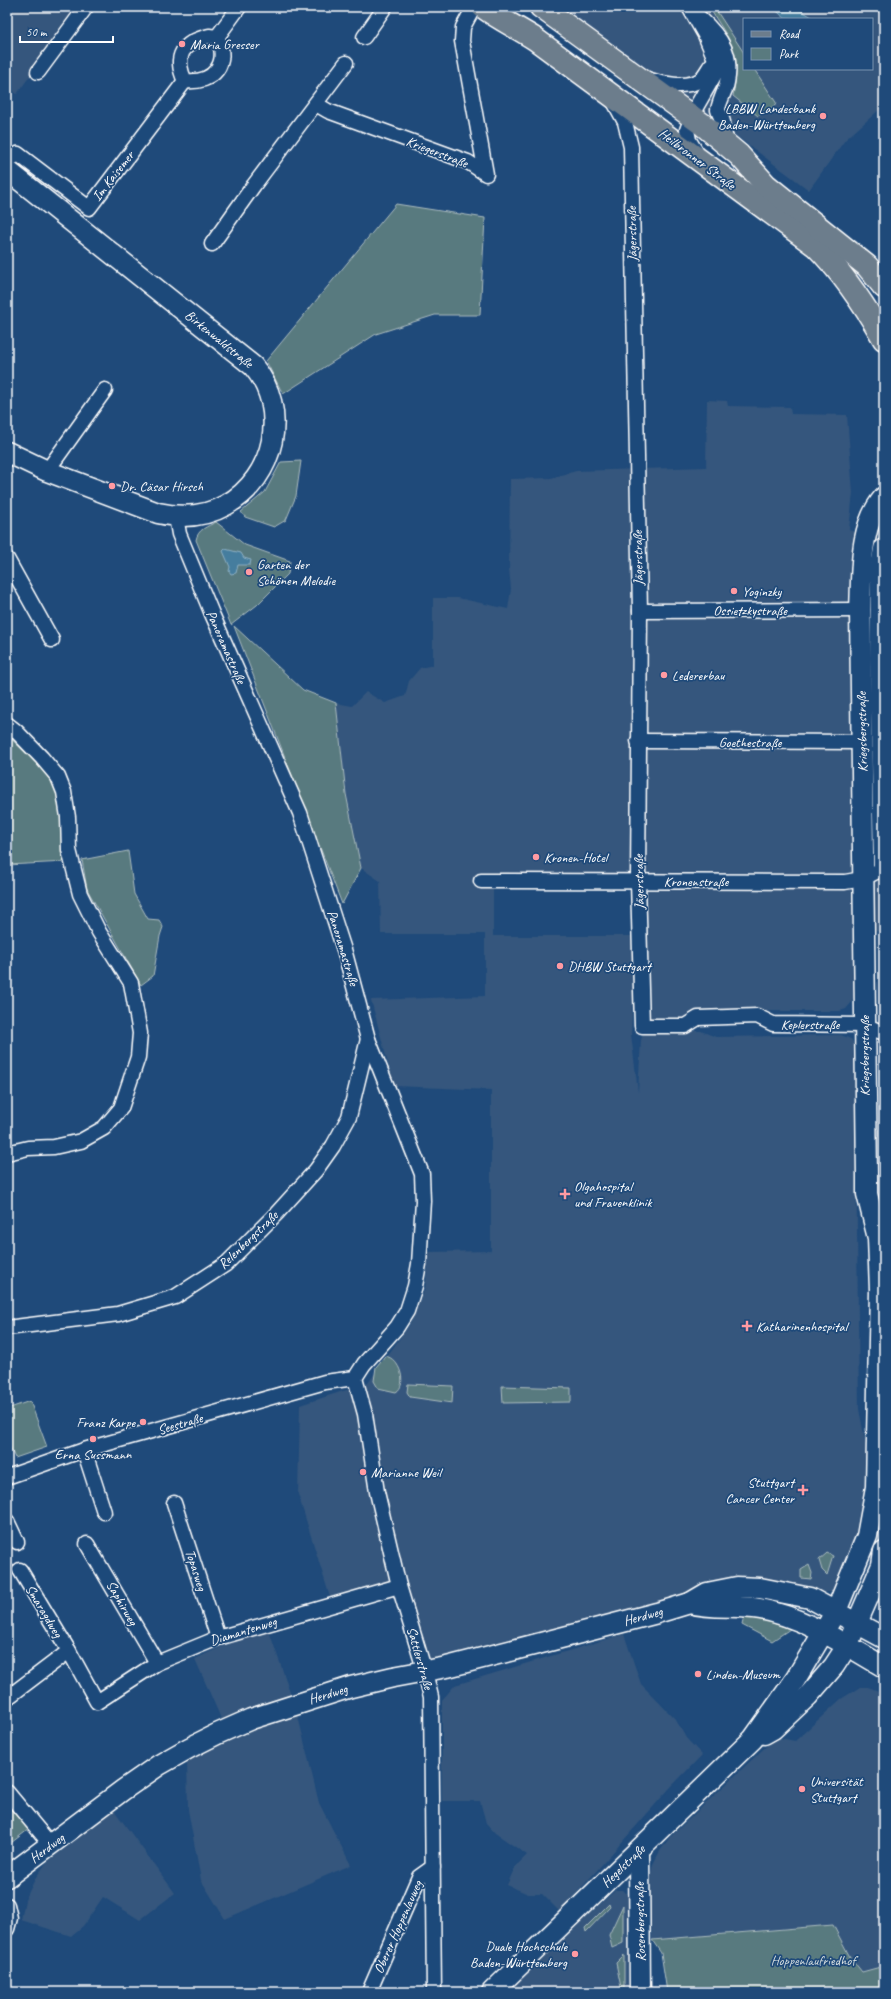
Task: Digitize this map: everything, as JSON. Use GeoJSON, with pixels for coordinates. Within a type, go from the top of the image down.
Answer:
{"type":"FeatureCollection","features":[{"type":"Feature","properties":{"kind":"main road","name":"Heilbronner Straße"},"geometry":{"type":"LineString","coordinates":[[483,7],[498,18],[530,36],[816,246],[841,274],[869,312],[884,339]]}},
{"type":"Feature","properties":{"kind":"main road","name":"Heilbronner Straße"},"geometry":{"type":"LineString","coordinates":[[541,7],[700,120],[726,143],[766,185],[867,266],[884,287]]}},
{"type":"Feature","properties":{"kind":"street"},"geometry":{"type":"LineString","coordinates":[[38,72],[86,7]]}},
{"type":"Feature","properties":{"kind":"street"},"geometry":{"type":"LineString","coordinates":[[217,37],[239,7]]}},
{"type":"Feature","properties":{"kind":"street"},"geometry":{"type":"LineString","coordinates":[[364,37],[385,7]]}},
{"type":"Feature","properties":{"kind":"street","name":"Kriegerstraße"},"geometry":{"type":"LineString","coordinates":[[316,104],[335,113],[468,162],[486,174],[462,42],[463,27],[474,7]]}},
{"type":"Feature","properties":{"kind":"street"},"geometry":{"type":"LineString","coordinates":[[689,8],[705,35],[714,59],[715,74],[700,120]]}},
{"type":"Feature","properties":{"kind":"street"},"geometry":{"type":"LineString","coordinates":[[689,8],[714,31],[724,45],[728,70],[726,85],[700,120],[689,140],[701,161]]}},
{"type":"Feature","properties":{"kind":"street"},"geometry":{"type":"LineString","coordinates":[[217,37],[222,52],[222,60],[218,68],[212,76],[204,80],[193,82],[185,81],[179,64],[181,54],[186,46],[199,38],[217,37]]}},
{"type":"Feature","properties":{"kind":"street"},"geometry":{"type":"LineString","coordinates":[[635,74],[661,84],[674,85],[695,82],[700,80],[714,59]]}},
{"type":"Feature","properties":{"kind":"street"},"geometry":{"type":"LineString","coordinates":[[212,244],[254,185],[346,63]]}},
{"type":"Feature","properties":{"kind":"street","name":"Im Kaisemer"},"geometry":{"type":"LineString","coordinates":[[7,161],[18,154],[89,208],[185,81]]}},
{"type":"Feature","properties":{"kind":"street","name":"Jägerstraße"},"geometry":{"type":"LineString","coordinates":[[610,95],[625,122],[631,147],[637,519],[640,611],[638,881],[642,1026]]}},
{"type":"Feature","properties":{"kind":"street"},"geometry":{"type":"LineString","coordinates":[[659,131],[700,120]]}},
{"type":"Feature","properties":{"kind":"street","name":"Birkenwaldstraße"},"geometry":{"type":"LineString","coordinates":[[7,170],[243,356],[266,382],[273,408],[273,435],[265,465],[253,482],[226,506],[204,514],[176,517],[158,513],[112,497],[47,471],[7,452]]}},
{"type":"Feature","properties":{"kind":"street"},"geometry":{"type":"LineString","coordinates":[[47,471],[105,390]]}},
{"type":"Feature","properties":{"kind":"street","name":"Kriegsbergstraße"},"geometry":{"type":"LineString","coordinates":[[824,1634],[836,1611],[867,1536],[876,1488],[880,1290],[878,1238],[867,1194],[862,879],[860,610],[866,535],[873,513],[884,497]]}},
{"type":"Feature","properties":{"kind":"street","name":"Panoramastraße"},"geometry":{"type":"LineString","coordinates":[[176,517],[179,534],[212,614],[300,813],[345,953],[368,1039],[422,1174],[423,1201],[419,1264],[416,1286],[408,1311],[397,1327],[364,1364],[355,1378]]}},
{"type":"Feature","properties":{"kind":"street","name":"Kriegsbergstraße"},"geometry":{"type":"LineString","coordinates":[[884,549],[881,565],[880,658],[884,867]]}},
{"type":"Feature","properties":{"kind":"street"},"geometry":{"type":"LineString","coordinates":[[7,559],[52,640]]}},
{"type":"Feature","properties":{"kind":"street","name":"Ossietzkystraße"},"geometry":{"type":"LineString","coordinates":[[640,611],[860,610]]}},
{"type":"Feature","properties":{"kind":"street"},"geometry":{"type":"LineString","coordinates":[[7,724],[42,758],[58,777],[64,792],[68,817],[69,850],[80,894],[99,932],[131,983],[140,1033],[138,1057],[121,1108],[104,1128],[81,1141],[54,1147],[28,1148],[7,1152]]}},
{"type":"Feature","properties":{"kind":"street","name":"Goethestraße"},"geometry":{"type":"LineString","coordinates":[[638,741],[862,742]]}},
{"type":"Feature","properties":{"kind":"street","name":"Kronenstraße"},"geometry":{"type":"LineString","coordinates":[[481,881],[836,882],[862,879],[884,867]]}},
{"type":"Feature","properties":{"kind":"street","name":"Keplerstraße"},"geometry":{"type":"LineString","coordinates":[[642,1026],[685,1026],[698,1018],[757,1016],[773,1024],[864,1024],[884,1033]]}},
{"type":"Feature","properties":{"kind":"street","name":"Relenbergstraße"},"geometry":{"type":"LineString","coordinates":[[7,1328],[118,1314],[175,1297],[226,1264],[311,1175],[333,1146],[349,1117],[368,1039]]}},
{"type":"Feature","properties":{"kind":"street","name":"Seestraße"},"geometry":{"type":"LineString","coordinates":[[7,1477],[84,1450],[326,1382],[355,1378]]}},
{"type":"Feature","properties":{"kind":"street","name":"Sattlerstraße"},"geometry":{"type":"LineString","coordinates":[[355,1378],[365,1414],[377,1492],[399,1586],[431,1697],[434,1992]]}},
{"type":"Feature","properties":{"kind":"street"},"geometry":{"type":"LineString","coordinates":[[84,1450],[104,1512]]}},
{"type":"Feature","properties":{"kind":"street","name":"Topasweg"},"geometry":{"type":"LineString","coordinates":[[174,1503],[218,1638]]}},
{"type":"Feature","properties":{"kind":"street"},"geometry":{"type":"LineString","coordinates":[[7,1521],[17,1542]]}},
{"type":"Feature","properties":{"kind":"street","name":"Saphirweg"},"geometry":{"type":"LineString","coordinates":[[87,1544],[157,1663]]}},
{"type":"Feature","properties":{"kind":"street"},"geometry":{"type":"LineString","coordinates":[[883,1558],[884,1588]]}},
{"type":"Feature","properties":{"kind":"street"},"geometry":{"type":"LineString","coordinates":[[858,1622],[883,1558]]}},
{"type":"Feature","properties":{"kind":"street","name":"Smaragdweg"},"geometry":{"type":"LineString","coordinates":[[20,1570],[69,1651],[97,1702]]}},
{"type":"Feature","properties":{"kind":"street","name":"Diamantenweg"},"geometry":{"type":"LineString","coordinates":[[97,1702],[157,1663],[218,1638],[399,1586]]}},
{"type":"Feature","properties":{"kind":"street","name":"Herdweg"},"geometry":{"type":"LineString","coordinates":[[7,1877],[123,1790],[159,1765],[217,1734],[288,1706],[351,1687],[397,1676],[425,1672],[545,1642],[690,1603],[707,1593],[737,1587],[760,1588],[803,1597],[858,1622],[884,1638]]}},
{"type":"Feature","properties":{"kind":"street","name":"Herdweg"},"geometry":{"type":"LineString","coordinates":[[690,1603],[706,1607],[760,1610],[780,1614],[824,1634],[884,1667]]}},
{"type":"Feature","properties":{"kind":"street","name":"Hegelstraße"},"geometry":{"type":"LineString","coordinates":[[753,1739],[773,1729],[808,1696],[834,1666],[847,1646],[858,1622]]}},
{"type":"Feature","properties":{"kind":"street","name":"Hegelstraße"},"geometry":{"type":"LineString","coordinates":[[492,1992],[639,1852],[753,1739],[795,1680],[824,1634]]}},
{"type":"Feature","properties":{"kind":"street","name":"Smaragdweg"},"geometry":{"type":"LineString","coordinates":[[7,1698],[69,1651]]}},
{"type":"Feature","properties":{"kind":"street"},"geometry":{"type":"LineString","coordinates":[[7,1792],[51,1844]]}},
{"type":"Feature","properties":{"kind":"street","name":"Rosenbergstraße"},"geometry":{"type":"LineString","coordinates":[[639,1852],[640,1992]]}},
{"type":"Feature","properties":{"kind":"street","name":"Oberer Hoppenlauweg"},"geometry":{"type":"LineString","coordinates":[[369,1992],[419,1877],[433,1867]]}},
{"type":"Feature","properties":{"kind":"street"},"geometry":{"type":"LineString","coordinates":[[7,1905],[10,1918],[7,1929]]}},
{"type":"Feature","properties":{"kind":"shaded area"},"geometry":{"type":"Polygon","coordinates":[[[7,7],[79,7],[17,94],[7,87],[7,7]]]}},
{"type":"Feature","properties":{"kind":"shaded area"},"geometry":{"type":"Polygon","coordinates":[[[555,7],[884,7],[884,109],[879,110],[845,140],[809,190],[689,101],[555,7]]]}},
{"type":"Feature","properties":{"kind":"shaded area"},"geometry":{"type":"Polygon","coordinates":[[[772,7],[795,7],[812,17],[812,18],[785,18],[772,7]]]}},
{"type":"Feature","properties":{"kind":"shaded area"},"geometry":{"type":"Polygon","coordinates":[[[707,400],[727,401],[728,406],[790,407],[791,414],[847,415],[853,493],[849,530],[884,542],[884,931],[854,931],[856,991],[852,1002],[846,1009],[840,1011],[758,1011],[682,1024],[646,1022],[637,940],[631,1034],[638,1092],[641,1040],[644,1031],[701,1031],[716,1037],[841,1035],[851,1039],[853,1042],[855,1047],[859,1409],[867,1450],[868,1472],[862,1524],[834,1590],[831,1592],[755,1577],[707,1585],[686,1599],[426,1667],[404,1585],[333,1607],[298,1494],[300,1405],[368,1383],[410,1324],[425,1288],[429,1252],[491,1251],[491,1090],[394,1086],[371,1000],[485,996],[485,934],[381,934],[380,881],[361,868],[346,794],[336,703],[352,706],[366,692],[385,703],[405,696],[409,681],[420,668],[433,665],[433,598],[458,598],[508,609],[511,589],[509,569],[510,479],[551,478],[576,471],[706,467],[707,400]],[[493,880],[493,936],[637,936],[635,883],[493,880]]]}},
{"type":"Feature","properties":{"kind":"shaded area"},"geometry":{"type":"Polygon","coordinates":[[[225,549],[241,553],[244,558],[251,560],[250,565],[238,565],[236,573],[231,574],[229,571],[230,567],[223,551],[225,549]]]}},
{"type":"Feature","properties":{"kind":"shaded area"},"geometry":{"type":"Polygon","coordinates":[[[269,1631],[297,1712],[319,1803],[351,1865],[225,1919],[201,1880],[188,1810],[187,1760],[229,1737],[195,1659],[231,1642],[269,1631]]]}},
{"type":"Feature","properties":{"kind":"shaded area"},"geometry":{"type":"Polygon","coordinates":[[[624,1634],[641,1684],[676,1720],[686,1738],[702,1755],[669,1789],[560,1912],[542,1894],[528,1894],[507,1885],[515,1867],[527,1855],[495,1833],[486,1823],[480,1801],[442,1801],[442,1700],[455,1685],[624,1634]]]}},
{"type":"Feature","properties":{"kind":"shaded area","name":"Universität Stuttgart"},"geometry":{"type":"Polygon","coordinates":[[[860,1687],[868,1687],[884,1693],[884,1966],[862,1972],[850,1957],[832,1925],[652,1940],[649,1892],[650,1876],[653,1864],[670,1837],[776,1737],[795,1741],[841,1699],[860,1687]]]}},
{"type":"Feature","properties":{"kind":"shaded area"},"geometry":{"type":"Polygon","coordinates":[[[114,1810],[175,1893],[140,1920],[103,1897],[83,1926],[71,1936],[21,1920],[25,1900],[36,1877],[47,1862],[114,1810]]]}},
{"type":"Feature","properties":{"kind":"shaded area"},"geometry":{"type":"Polygon","coordinates":[[[616,1890],[623,1890],[633,1904],[634,1992],[506,1992],[566,1934],[616,1890]]]}},
{"type":"Feature","properties":{"kind":"green space"},"geometry":{"type":"Polygon","coordinates":[[[716,10],[743,51],[743,70],[755,70],[777,104],[758,116],[733,96],[736,69],[734,51],[726,34],[712,12],[716,10]]]}},
{"type":"Feature","properties":{"kind":"green space"},"geometry":{"type":"Polygon","coordinates":[[[396,204],[485,218],[480,315],[435,315],[376,334],[283,394],[266,361],[396,204]]]}},
{"type":"Feature","properties":{"kind":"green space"},"geometry":{"type":"Polygon","coordinates":[[[301,461],[296,496],[286,520],[274,527],[245,517],[241,512],[265,492],[281,462],[301,461]]]}},
{"type":"Feature","properties":{"kind":"green space","name":"Garten der Schönen Melodie"},"geometry":{"type":"Polygon","coordinates":[[[216,522],[245,545],[290,561],[288,574],[257,605],[231,625],[196,540],[201,531],[216,522]]]}},
{"type":"Feature","properties":{"kind":"green space"},"geometry":{"type":"Polygon","coordinates":[[[234,626],[303,690],[336,703],[346,794],[361,868],[342,904],[234,626]]]}},
{"type":"Feature","properties":{"kind":"green space"},"geometry":{"type":"Polygon","coordinates":[[[7,735],[52,778],[60,801],[66,862],[7,865],[7,735]]]}},
{"type":"Feature","properties":{"kind":"green space"},"geometry":{"type":"Polygon","coordinates":[[[128,851],[134,894],[148,919],[159,920],[163,927],[153,976],[141,985],[87,889],[82,860],[128,851]]]}},
{"type":"Feature","properties":{"kind":"green space"},"geometry":{"type":"Polygon","coordinates":[[[385,1356],[395,1361],[401,1372],[402,1378],[400,1389],[396,1392],[378,1388],[374,1381],[376,1367],[385,1356]]]}},
{"type":"Feature","properties":{"kind":"green space"},"geometry":{"type":"Polygon","coordinates":[[[408,1384],[453,1386],[452,1403],[410,1397],[407,1392],[408,1384]]]}},
{"type":"Feature","properties":{"kind":"green space"},"geometry":{"type":"Polygon","coordinates":[[[502,1386],[571,1388],[571,1402],[503,1403],[502,1386]]]}},
{"type":"Feature","properties":{"kind":"green space"},"geometry":{"type":"Polygon","coordinates":[[[30,1401],[47,1447],[15,1458],[7,1441],[7,1409],[30,1401]]]}},
{"type":"Feature","properties":{"kind":"green space"},"geometry":{"type":"Polygon","coordinates":[[[827,1553],[833,1556],[827,1575],[822,1570],[819,1560],[827,1553]]]}},
{"type":"Feature","properties":{"kind":"green space"},"geometry":{"type":"Polygon","coordinates":[[[809,1565],[812,1573],[811,1579],[801,1578],[801,1570],[809,1565]]]}},
{"type":"Feature","properties":{"kind":"green space"},"geometry":{"type":"Polygon","coordinates":[[[744,1617],[762,1619],[790,1629],[772,1641],[742,1625],[744,1617]]]}},
{"type":"Feature","properties":{"kind":"green space"},"geometry":{"type":"Polygon","coordinates":[[[7,1801],[29,1829],[7,1846],[7,1801]]]}},
{"type":"Feature","properties":{"kind":"green space"},"geometry":{"type":"Polygon","coordinates":[[[609,1904],[610,1907],[586,1932],[585,1928],[609,1904]]]}},
{"type":"Feature","properties":{"kind":"green space"},"geometry":{"type":"Polygon","coordinates":[[[623,1905],[623,1943],[612,1948],[609,1935],[623,1905]]]}},
{"type":"Feature","properties":{"kind":"green space","name":"Hoppenlaufriedhof"},"geometry":{"type":"Polygon","coordinates":[[[833,1925],[850,1957],[862,1972],[884,1966],[884,1992],[667,1992],[661,1953],[652,1940],[833,1925]]]}},
{"type":"Feature","properties":{"kind":"green space"},"geometry":{"type":"Polygon","coordinates":[[[624,1955],[624,1992],[622,1992],[616,1963],[624,1955]]]}},
{"type":"Feature","properties":{"kind":"place","name":"Maria Gresser"},"geometry":{"type":"Point","coordinates":[182,44]}},
{"type":"Feature","properties":{"kind":"place","name":"LBBW Landesbank Baden-Württemberg"},"geometry":{"type":"Point","coordinates":[823,116]}},
{"type":"Feature","properties":{"kind":"place","name":"Dr. Cäsar Hirsch"},"geometry":{"type":"Point","coordinates":[112,486]}},
{"type":"Feature","properties":{"kind":"place","name":"Garten der Schönen Melodie"},"geometry":{"type":"Point","coordinates":[249,572]}},
{"type":"Feature","properties":{"kind":"place","name":"Yoginzky"},"geometry":{"type":"Point","coordinates":[734,591]}},
{"type":"Feature","properties":{"kind":"place","name":"Ledererbau"},"geometry":{"type":"Point","coordinates":[664,675]}},
{"type":"Feature","properties":{"kind":"place","name":"Kronen-Hotel"},"geometry":{"type":"Point","coordinates":[536,857]}},
{"type":"Feature","properties":{"kind":"place","name":"DHBW Stuttgart"},"geometry":{"type":"Point","coordinates":[560,966]}},
{"type":"Feature","properties":{"kind":"place","name":"Olgahospital und Frauenklinik"},"geometry":{"type":"Point","coordinates":[565,1194]}},
{"type":"Feature","properties":{"kind":"place","name":"Katharinenhospital"},"geometry":{"type":"Point","coordinates":[747,1326]}},
{"type":"Feature","properties":{"kind":"place","name":"Franz Karpe"},"geometry":{"type":"Point","coordinates":[143,1422]}},
{"type":"Feature","properties":{"kind":"place","name":"Erna Sussmann"},"geometry":{"type":"Point","coordinates":[93,1439]}},
{"type":"Feature","properties":{"kind":"place","name":"Marianne Weil"},"geometry":{"type":"Point","coordinates":[363,1472]}},
{"type":"Feature","properties":{"kind":"place","name":"Stuttgart Cancer Center"},"geometry":{"type":"Point","coordinates":[803,1490]}},
{"type":"Feature","properties":{"kind":"place","name":"Linden-Museum"},"geometry":{"type":"Point","coordinates":[698,1674]}},
{"type":"Feature","properties":{"kind":"place","name":"Universität Stuttgart"},"geometry":{"type":"Point","coordinates":[802,1789]}},
{"type":"Feature","properties":{"kind":"place","name":"Duale Hochschule Baden-Württemberg"},"geometry":{"type":"Point","coordinates":[575,1954]}}]}
